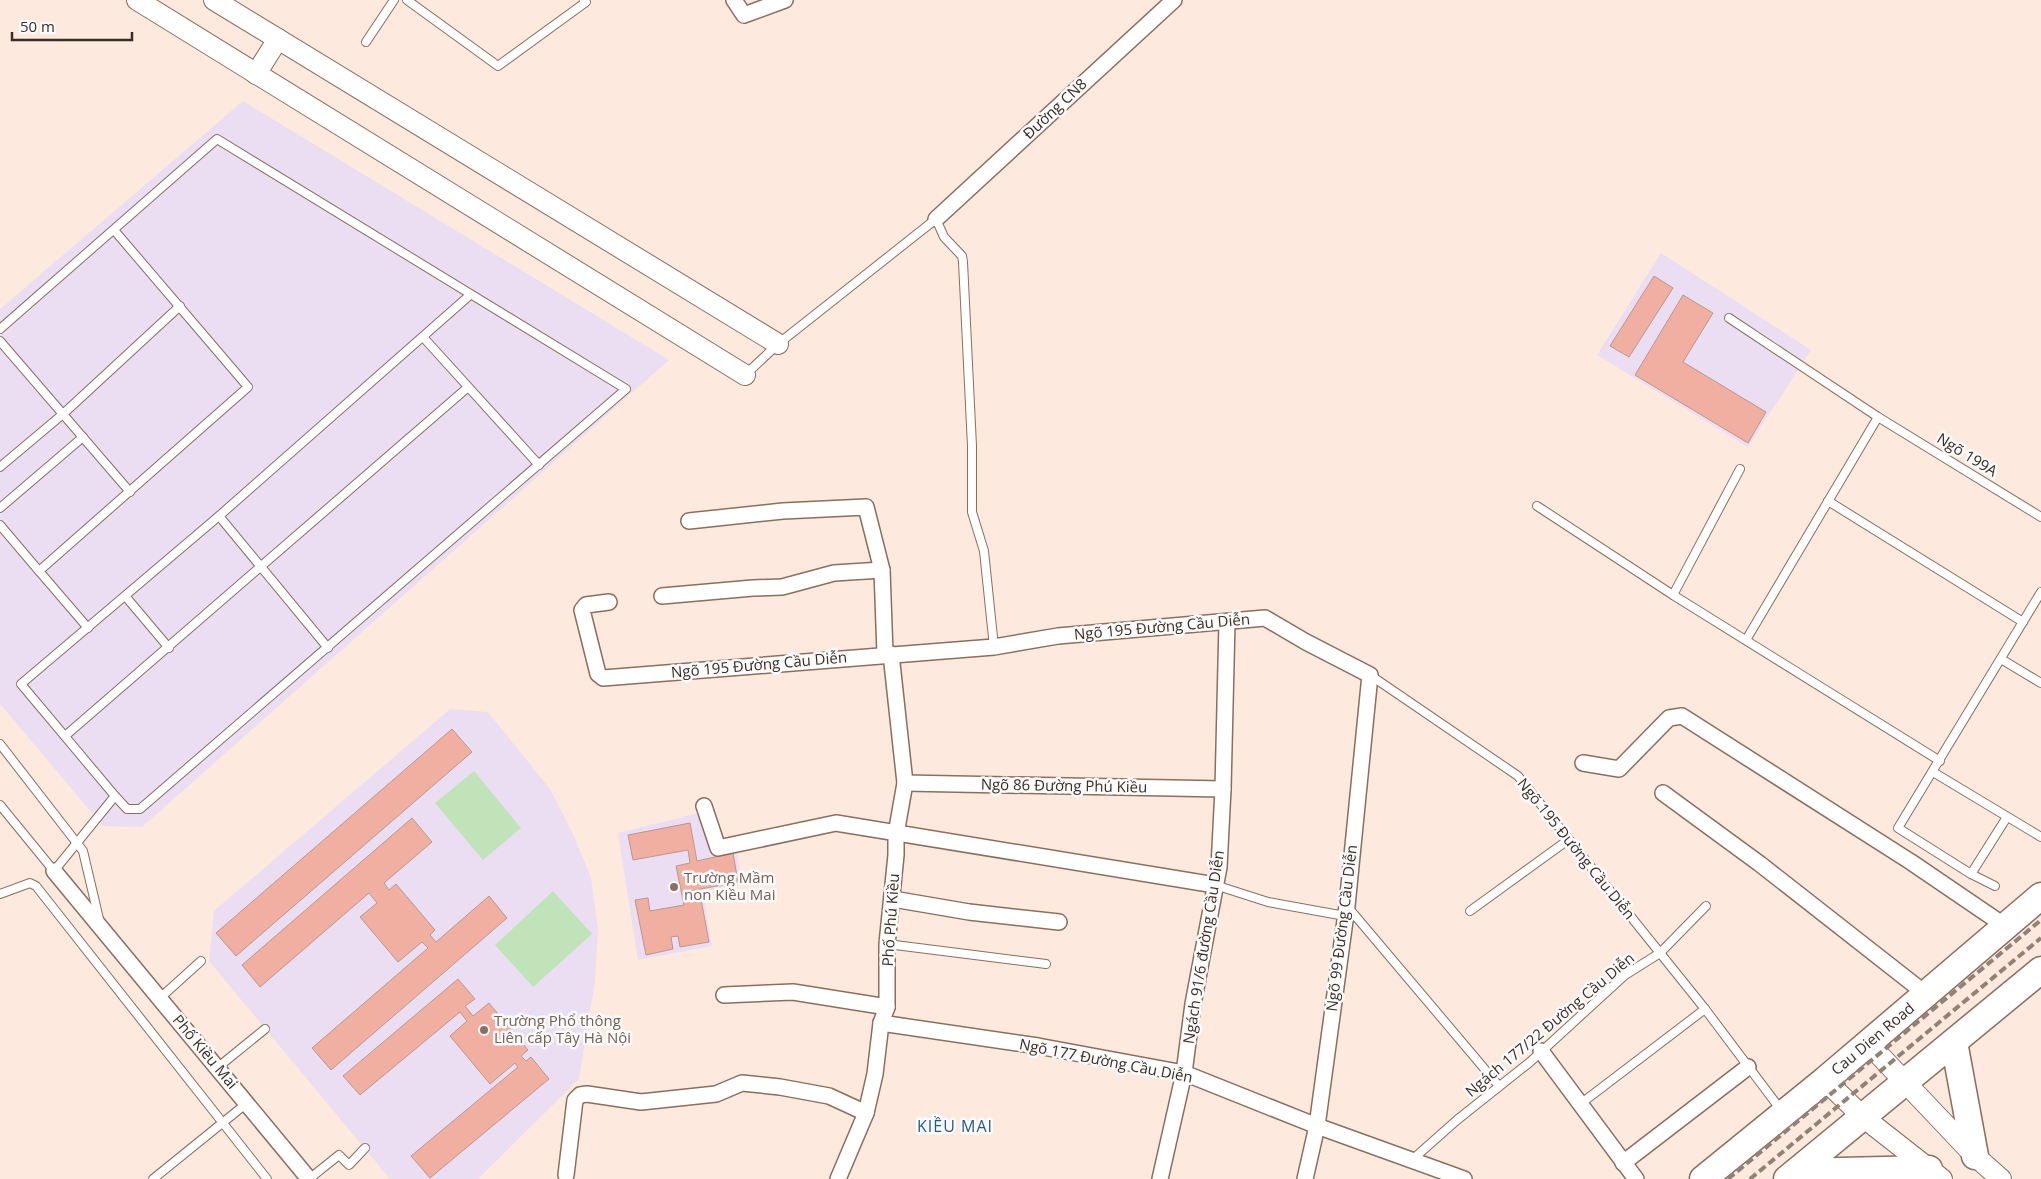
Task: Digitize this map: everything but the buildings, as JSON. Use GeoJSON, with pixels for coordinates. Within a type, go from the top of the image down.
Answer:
{"type":"FeatureCollection","features":[{"type":"Feature","properties":{"kind":"highway","name":"Cau Dien Road"},"geometry":{"type":"LineString","coordinates":[[1702,1179],[1825,1080],[2041,896]]}},
{"type":"Feature","properties":{"kind":"highway"},"geometry":{"type":"LineString","coordinates":[[1792,1176],[2041,970]]}},
{"type":"Feature","properties":{"kind":"highway"},"geometry":{"type":"LineString","coordinates":[[1954,1042],[1975,1156]]}},
{"type":"Feature","properties":{"kind":"highway"},"geometry":{"type":"LineString","coordinates":[[1792,1176],[1935,1174]]}},
{"type":"Feature","properties":{"kind":"street"},"geometry":{"type":"LineString","coordinates":[[137,0],[745,375]]}},
{"type":"Feature","properties":{"kind":"street"},"geometry":{"type":"LineString","coordinates":[[214,0],[778,344]]}},
{"type":"Feature","properties":{"kind":"street"},"geometry":{"type":"LineString","coordinates":[[734,0],[744,16],[785,0]]}},
{"type":"Feature","properties":{"kind":"street","name":"Đường CN8"},"geometry":{"type":"LineString","coordinates":[[936,218],[1174,0]]}},
{"type":"Feature","properties":{"kind":"street"},"geometry":{"type":"LineString","coordinates":[[256,74],[278,40]]}},
{"type":"Feature","properties":{"kind":"street","name":"Phố Phú Kiều"},"geometry":{"type":"LineString","coordinates":[[689,521],[783,511],[866,507],[882,570],[888,654],[905,783],[896,834],[887,944],[887,1007],[881,1023],[875,1074],[866,1113],[838,1179]]}},
{"type":"Feature","properties":{"kind":"street"},"geometry":{"type":"LineString","coordinates":[[662,596],[782,587],[834,573],[882,570]]}},
{"type":"Feature","properties":{"kind":"street","name":"Ngõ 195 Đường Cầu Diễn"},"geometry":{"type":"LineString","coordinates":[[609,602],[586,605],[582,610],[598,674],[603,678],[994,647],[1058,636],[1266,618],[1306,642],[1370,675]]}},
{"type":"Feature","properties":{"kind":"street","name":"Ngách 91/6 đường Cầu Diễn"},"geometry":{"type":"LineString","coordinates":[[1160,1179],[1184,1073],[1219,867],[1227,622]]}},
{"type":"Feature","properties":{"kind":"street","name":"Ngõ 99 Đường Cầu Diễn"},"geometry":{"type":"LineString","coordinates":[[1305,1179],[1317,1126],[1346,911],[1370,675]]}},
{"type":"Feature","properties":{"kind":"street"},"geometry":{"type":"LineString","coordinates":[[1583,763],[1619,769],[1669,718],[1682,716],[1911,862],[2005,926]]}},
{"type":"Feature","properties":{"kind":"street","name":"Ngõ 86 Đường Phú Kiều"},"geometry":{"type":"LineString","coordinates":[[905,783],[1223,789]]}},
{"type":"Feature","properties":{"kind":"street"},"geometry":{"type":"LineString","coordinates":[[1663,793],[1760,864],[1926,994]]}},
{"type":"Feature","properties":{"kind":"street"},"geometry":{"type":"LineString","coordinates":[[704,806],[718,848],[836,823],[1215,885]]}},
{"type":"Feature","properties":{"kind":"street","name":"Phố Kiều Mai"},"geometry":{"type":"LineString","coordinates":[[54,871],[309,1179]]}},
{"type":"Feature","properties":{"kind":"street"},"geometry":{"type":"LineString","coordinates":[[892,899],[969,912],[1059,922]]}},
{"type":"Feature","properties":{"kind":"street"},"geometry":{"type":"LineString","coordinates":[[724,995],[793,992],[887,1007]]}},
{"type":"Feature","properties":{"kind":"street","name":"Ngõ 177 Đường Cầu Diễn"},"geometry":{"type":"LineString","coordinates":[[881,1023],[1038,1046],[1184,1073],[1317,1126],[1413,1159],[1464,1179]]}},
{"type":"Feature","properties":{"kind":"street"},"geometry":{"type":"LineString","coordinates":[[1868,1042],[1975,1156],[2001,1179]]}},
{"type":"Feature","properties":{"kind":"street"},"geometry":{"type":"LineString","coordinates":[[1541,1051],[1579,1105],[1636,1179]]}},
{"type":"Feature","properties":{"kind":"street"},"geometry":{"type":"LineString","coordinates":[[1623,1162],[1748,1067]]}},
{"type":"Feature","properties":{"kind":"street"},"geometry":{"type":"LineString","coordinates":[[1825,1080],[1863,1117],[1935,1174]]}},
{"type":"Feature","properties":{"kind":"street"},"geometry":{"type":"LineString","coordinates":[[566,1175],[575,1100],[580,1095],[587,1094],[641,1102],[716,1094],[742,1083],[780,1086],[829,1096],[866,1113]]}},
{"type":"Feature","properties":{"kind":"lane"},"geometry":{"type":"LineString","coordinates":[[366,42],[394,0]]}},
{"type":"Feature","properties":{"kind":"lane"},"geometry":{"type":"LineString","coordinates":[[407,0],[498,66],[586,2],[584,0]]}},
{"type":"Feature","properties":{"kind":"lane"},"geometry":{"type":"LineString","coordinates":[[0,329],[217,139],[470,296],[626,389],[140,809],[127,810],[21,684],[126,597],[470,296]]}},
{"type":"Feature","properties":{"kind":"lane"},"geometry":{"type":"LineString","coordinates":[[745,375],[778,344],[936,218],[944,237],[962,256],[963,262],[964,324],[972,446],[972,512],[984,551],[994,647]]}},
{"type":"Feature","properties":{"kind":"lane"},"geometry":{"type":"LineString","coordinates":[[39,571],[248,388],[114,230]]}},
{"type":"Feature","properties":{"kind":"lane"},"geometry":{"type":"LineString","coordinates":[[0,467],[63,414],[180,306]]}},
{"type":"Feature","properties":{"kind":"lane","name":"Ngõ 199A"},"geometry":{"type":"LineString","coordinates":[[1728,318],[1878,416],[2041,517]]}},
{"type":"Feature","properties":{"kind":"lane"},"geometry":{"type":"LineString","coordinates":[[422,337],[538,465]]}},
{"type":"Feature","properties":{"kind":"lane"},"geometry":{"type":"LineString","coordinates":[[0,341],[130,492]]}},
{"type":"Feature","properties":{"kind":"lane"},"geometry":{"type":"LineString","coordinates":[[65,736],[169,648],[467,388]]}},
{"type":"Feature","properties":{"kind":"lane"},"geometry":{"type":"LineString","coordinates":[[1746,640],[1878,416]]}},
{"type":"Feature","properties":{"kind":"lane"},"geometry":{"type":"LineString","coordinates":[[0,508],[83,438]]}},
{"type":"Feature","properties":{"kind":"lane"},"geometry":{"type":"LineString","coordinates":[[1673,595],[1740,469]]}},
{"type":"Feature","properties":{"kind":"lane"},"geometry":{"type":"LineString","coordinates":[[1828,501],[2023,622]]}},
{"type":"Feature","properties":{"kind":"lane"},"geometry":{"type":"LineString","coordinates":[[1537,506],[1673,595],[1940,761]]}},
{"type":"Feature","properties":{"kind":"lane"},"geometry":{"type":"LineString","coordinates":[[219,516],[328,648]]}},
{"type":"Feature","properties":{"kind":"lane"},"geometry":{"type":"LineString","coordinates":[[0,525],[88,628]]}},
{"type":"Feature","properties":{"kind":"lane"},"geometry":{"type":"LineString","coordinates":[[1996,886],[1971,874],[1898,828],[2041,592]]}},
{"type":"Feature","properties":{"kind":"lane"},"geometry":{"type":"LineString","coordinates":[[126,597],[169,648]]}},
{"type":"Feature","properties":{"kind":"lane"},"geometry":{"type":"LineString","coordinates":[[2001,659],[2041,683]]}},
{"type":"Feature","properties":{"kind":"lane","name":"Ngõ 195 Đường Cầu Diễn"},"geometry":{"type":"LineString","coordinates":[[1370,675],[1518,776],[1705,1009],[1784,1114]]}},
{"type":"Feature","properties":{"kind":"lane","name":"Phố Kiều Mai"},"geometry":{"type":"LineString","coordinates":[[0,744],[83,851],[100,926]]}},
{"type":"Feature","properties":{"kind":"lane"},"geometry":{"type":"LineString","coordinates":[[1933,772],[2041,837]]}},
{"type":"Feature","properties":{"kind":"lane"},"geometry":{"type":"LineString","coordinates":[[54,871],[115,796]]}},
{"type":"Feature","properties":{"kind":"lane","name":"Phố Kiều Mai"},"geometry":{"type":"LineString","coordinates":[[0,805],[54,871]]}},
{"type":"Feature","properties":{"kind":"lane"},"geometry":{"type":"LineString","coordinates":[[1971,874],[2007,817]]}},
{"type":"Feature","properties":{"kind":"lane"},"geometry":{"type":"LineString","coordinates":[[1470,911],[1568,840]]}},
{"type":"Feature","properties":{"kind":"lane"},"geometry":{"type":"LineString","coordinates":[[0,894],[30,884],[36,886],[267,1179]]}},
{"type":"Feature","properties":{"kind":"lane"},"geometry":{"type":"LineString","coordinates":[[1215,885],[1268,902],[1346,911],[1499,1086]]}},
{"type":"Feature","properties":{"kind":"lane","name":"Ngách 177/22 Đường Cầu Diễn"},"geometry":{"type":"LineString","coordinates":[[1413,1159],[1456,1120],[1541,1051],[1625,976],[1660,953],[1706,906]]}},
{"type":"Feature","properties":{"kind":"lane"},"geometry":{"type":"LineString","coordinates":[[887,944],[1046,964]]}},
{"type":"Feature","properties":{"kind":"lane"},"geometry":{"type":"LineString","coordinates":[[160,998],[201,960]]}},
{"type":"Feature","properties":{"kind":"lane"},"geometry":{"type":"LineString","coordinates":[[1579,1105],[1705,1009]]}},
{"type":"Feature","properties":{"kind":"lane"},"geometry":{"type":"LineString","coordinates":[[217,1068],[265,1029]]}},
{"type":"Feature","properties":{"kind":"lane"},"geometry":{"type":"LineString","coordinates":[[154,1179],[248,1103]]}},
{"type":"Feature","properties":{"kind":"lane"},"geometry":{"type":"LineString","coordinates":[[309,1179],[339,1155],[348,1165],[365,1148]]}},
{"type":"Feature","properties":{"kind":"shaded area"},"geometry":{"type":"Polygon","coordinates":[[[243,101],[669,360],[142,827],[103,826],[0,704],[0,309],[243,101]]]}},
{"type":"Feature","properties":{"kind":"shaded area"},"geometry":{"type":"Polygon","coordinates":[[[1661,253],[1811,350],[1748,447],[1597,355],[1661,253]]]}},
{"type":"Feature","properties":{"kind":"shaded area"},"geometry":{"type":"Polygon","coordinates":[[[450,709],[488,712],[550,789],[573,834],[591,877],[598,929],[595,981],[579,1079],[478,1179],[390,1179],[209,961],[214,911],[450,709]]]}},
{"type":"Feature","properties":{"kind":"shaded area","name":"Trường Mầm non Kiều Mai"},"geometry":{"type":"Polygon","coordinates":[[[699,813],[710,852],[737,848],[741,883],[703,892],[712,946],[638,960],[618,833],[699,813]]]}},
{"type":"Feature","properties":{"kind":"green space"},"geometry":{"type":"Polygon","coordinates":[[[474,771],[521,828],[483,860],[435,803],[474,771]]]}},
{"type":"Feature","properties":{"kind":"green space"},"geometry":{"type":"Polygon","coordinates":[[[553,891],[592,934],[533,987],[495,945],[553,891]]]}},
{"type":"Feature","properties":{"kind":"railway"},"geometry":{"type":"LineString","coordinates":[[1728,1179],[2041,920]]}},
{"type":"Feature","properties":{"kind":"railway"},"geometry":{"type":"LineString","coordinates":[[1750,1179],[2041,938]]}},
{"type":"Feature","properties":{"kind":"place","name":"Trường Mầm non Kiều Mai"},"geometry":{"type":"Point","coordinates":[674,887]}},
{"type":"Feature","properties":{"kind":"place","name":"Trường Phổ thông Liên cấp Tây Hà Nội"},"geometry":{"type":"Point","coordinates":[484,1030]}},
{"type":"Feature","properties":{"kind":"district","name":"KIỀU MAI"},"geometry":{"type":"Point","coordinates":[955,1126]}}]}
